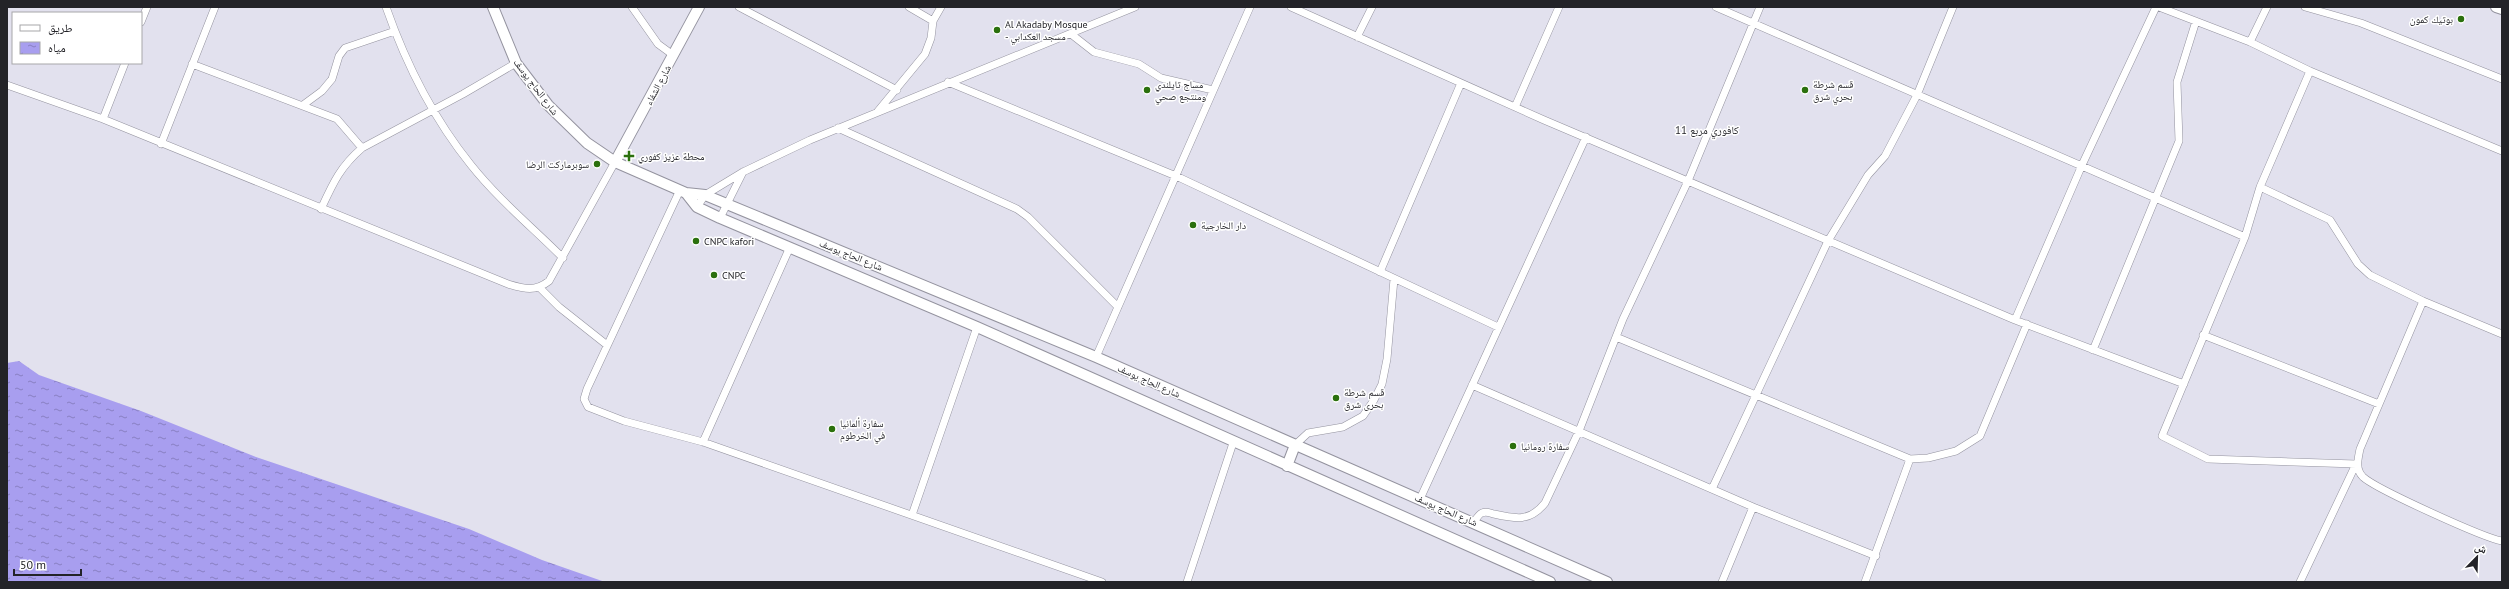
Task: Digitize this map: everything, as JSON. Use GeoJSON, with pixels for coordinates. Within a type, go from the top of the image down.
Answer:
{"type":"FeatureCollection","features":[{"type":"Feature","properties":{"kind":"main road","name":"شارع الحاج يوسف"},"geometry":{"type":"LineString","coordinates":[[493,7],[516,63],[561,119],[587,143],[615,162],[683,192],[705,195],[1096,357],[1474,522],[1607,582]]}},
{"type":"Feature","properties":{"kind":"main road","name":"شارع الشفاء"},"geometry":{"type":"LineString","coordinates":[[615,162],[699,7]]}},
{"type":"Feature","properties":{"kind":"main road"},"geometry":{"type":"LineString","coordinates":[[2496,7],[2502,9]]}},
{"type":"Feature","properties":{"kind":"main road","name":"شارع الحاج يوسف"},"geometry":{"type":"LineString","coordinates":[[683,192],[698,208],[720,218],[977,327],[1233,443],[1550,582]]}},
{"type":"Feature","properties":{"kind":"main road"},"geometry":{"type":"LineString","coordinates":[[1286,466],[1295,445]]}},
{"type":"Feature","properties":{"kind":"street"},"geometry":{"type":"LineString","coordinates":[[142,20],[147,7]]}},
{"type":"Feature","properties":{"kind":"street"},"geometry":{"type":"LineString","coordinates":[[162,144],[215,7]]}},
{"type":"Feature","properties":{"kind":"street"},"geometry":{"type":"LineString","coordinates":[[386,7],[395,31],[432,110],[471,166],[564,258]]}},
{"type":"Feature","properties":{"kind":"street"},"geometry":{"type":"LineString","coordinates":[[632,7],[658,44],[674,55]]}},
{"type":"Feature","properties":{"kind":"street"},"geometry":{"type":"LineString","coordinates":[[739,7],[897,90]]}},
{"type":"Feature","properties":{"kind":"street"},"geometry":{"type":"LineString","coordinates":[[909,7],[933,20]]}},
{"type":"Feature","properties":{"kind":"street"},"geometry":{"type":"LineString","coordinates":[[877,112],[897,90],[925,54],[931,38],[933,20],[941,7]]}},
{"type":"Feature","properties":{"kind":"street"},"geometry":{"type":"LineString","coordinates":[[698,208],[705,195],[743,172],[838,128],[1135,7]]}},
{"type":"Feature","properties":{"kind":"street"},"geometry":{"type":"LineString","coordinates":[[1096,357],[1250,7]]}},
{"type":"Feature","properties":{"kind":"street"},"geometry":{"type":"LineString","coordinates":[[1290,7],[1515,107],[2015,320],[2184,384]]}},
{"type":"Feature","properties":{"kind":"street"},"geometry":{"type":"LineString","coordinates":[[1357,37],[1372,7]]}},
{"type":"Feature","properties":{"kind":"street"},"geometry":{"type":"LineString","coordinates":[[1515,107],[1559,7]]}},
{"type":"Feature","properties":{"kind":"street"},"geometry":{"type":"LineString","coordinates":[[1716,7],[1917,95],[2157,197],[2245,237]]}},
{"type":"Feature","properties":{"kind":"street"},"geometry":{"type":"LineString","coordinates":[[1474,522],[1481,513],[1486,512],[1506,517],[1529,517],[1537,513],[1545,504],[1579,431],[1616,337],[1688,181],[1760,7]]}},
{"type":"Feature","properties":{"kind":"street"},"geometry":{"type":"LineString","coordinates":[[1712,489],[1828,240],[1868,175],[1885,156],[1917,95],[1953,7]]}},
{"type":"Feature","properties":{"kind":"street"},"geometry":{"type":"LineString","coordinates":[[2015,320],[2082,165],[2157,7],[2250,42],[2310,71],[2502,151]]}},
{"type":"Feature","properties":{"kind":"street"},"geometry":{"type":"LineString","coordinates":[[2250,42],[2267,7]]}},
{"type":"Feature","properties":{"kind":"street"},"geometry":{"type":"LineString","coordinates":[[2305,7],[2361,23],[2502,79]]}},
{"type":"Feature","properties":{"kind":"street"},"geometry":{"type":"LineString","coordinates":[[2093,350],[2179,141],[2177,82],[2196,21]]}},
{"type":"Feature","properties":{"kind":"street"},"geometry":{"type":"LineString","coordinates":[[302,105],[322,91],[332,79],[339,56],[345,48],[395,31]]}},
{"type":"Feature","properties":{"kind":"street"},"geometry":{"type":"LineString","coordinates":[[1071,34],[1094,52],[1139,64],[1161,78],[1213,90]]}},
{"type":"Feature","properties":{"kind":"street"},"geometry":{"type":"LineString","coordinates":[[322,209],[336,176],[346,162],[362,148],[516,63]]}},
{"type":"Feature","properties":{"kind":"street"},"geometry":{"type":"LineString","coordinates":[[103,119],[125,64]]}},
{"type":"Feature","properties":{"kind":"street"},"geometry":{"type":"LineString","coordinates":[[192,64],[337,119],[362,148]]}},
{"type":"Feature","properties":{"kind":"street"},"geometry":{"type":"LineString","coordinates":[[2310,71],[2260,187],[2245,237],[2162,436],[2208,459],[2356,464]]}},
{"type":"Feature","properties":{"kind":"street"},"geometry":{"type":"LineString","coordinates":[[948,82],[1176,176],[1498,327]]}},
{"type":"Feature","properties":{"kind":"street"},"geometry":{"type":"LineString","coordinates":[[1380,272],[1461,83]]}},
{"type":"Feature","properties":{"kind":"street"},"geometry":{"type":"LineString","coordinates":[[7,85],[103,119],[508,284],[526,289],[540,288],[549,281],[564,258],[615,162]]}},
{"type":"Feature","properties":{"kind":"street"},"geometry":{"type":"LineString","coordinates":[[838,128],[1022,213],[1118,307]]}},
{"type":"Feature","properties":{"kind":"street"},"geometry":{"type":"LineString","coordinates":[[1420,499],[1586,137]]}},
{"type":"Feature","properties":{"kind":"street"},"geometry":{"type":"LineString","coordinates":[[720,218],[743,172]]}},
{"type":"Feature","properties":{"kind":"street"},"geometry":{"type":"LineString","coordinates":[[2260,187],[2330,220],[2363,270],[2423,301],[2502,334]]}},
{"type":"Feature","properties":{"kind":"street"},"geometry":{"type":"LineString","coordinates":[[683,192],[608,345],[584,399],[588,407],[624,421],[703,442],[1102,582]]}},
{"type":"Feature","properties":{"kind":"street"},"geometry":{"type":"LineString","coordinates":[[703,442],[790,247]]}},
{"type":"Feature","properties":{"kind":"street"},"geometry":{"type":"LineString","coordinates":[[1295,445],[1308,433],[1343,427],[1363,416],[1374,400],[1382,384],[1387,359],[1394,279]]}},
{"type":"Feature","properties":{"kind":"street"},"geometry":{"type":"LineString","coordinates":[[540,288],[559,307],[608,345]]}},
{"type":"Feature","properties":{"kind":"street"},"geometry":{"type":"LineString","coordinates":[[2300,582],[2356,464],[2360,449],[2423,301]]}},
{"type":"Feature","properties":{"kind":"street"},"geometry":{"type":"LineString","coordinates":[[1616,337],[1755,396],[1910,459],[1928,458],[1956,451],[1980,436],[2027,324]]}},
{"type":"Feature","properties":{"kind":"street"},"geometry":{"type":"LineString","coordinates":[[912,515],[977,327]]}},
{"type":"Feature","properties":{"kind":"street"},"geometry":{"type":"LineString","coordinates":[[2203,335],[2379,404]]}},
{"type":"Feature","properties":{"kind":"street"},"geometry":{"type":"LineString","coordinates":[[1472,384],[1753,507],[1876,556]]}},
{"type":"Feature","properties":{"kind":"street"},"geometry":{"type":"LineString","coordinates":[[1187,582],[1233,443]]}},
{"type":"Feature","properties":{"kind":"street"},"geometry":{"type":"LineString","coordinates":[[1865,582],[1876,556],[1910,459]]}},
{"type":"Feature","properties":{"kind":"street"},"geometry":{"type":"LineString","coordinates":[[2356,464],[2363,477],[2374,484],[2440,515],[2502,540]]}},
{"type":"Feature","properties":{"kind":"street"},"geometry":{"type":"LineString","coordinates":[[1722,582],[1753,507]]}},
{"type":"Feature","properties":{"kind":"water"},"geometry":{"type":"Polygon","coordinates":[[[19,361],[39,375],[141,411],[256,457],[469,529],[542,560],[605,582],[7,582],[7,363],[19,361]]]}},
{"type":"Feature","properties":{"kind":"place","name":"بوتيك كمون"},"geometry":{"type":"Point","coordinates":[2461,19]}},
{"type":"Feature","properties":{"kind":"place","name":"Al Akadaby Mosque - مسجد العكدابي"},"geometry":{"type":"Point","coordinates":[997,30]}},
{"type":"Feature","properties":{"kind":"place","name":"مساج تايلندي ومنتجع صحي"},"geometry":{"type":"Point","coordinates":[1147,90]}},
{"type":"Feature","properties":{"kind":"place","name":"قسم شرطة بحري شرق"},"geometry":{"type":"Point","coordinates":[1805,90]}},
{"type":"Feature","properties":{"kind":"place","name":"محطة عزيز كفوري"},"geometry":{"type":"Point","coordinates":[629,156]}},
{"type":"Feature","properties":{"kind":"place","name":"سوبرماركت الرضا"},"geometry":{"type":"Point","coordinates":[597,164]}},
{"type":"Feature","properties":{"kind":"place","name":"دار الخارجية"},"geometry":{"type":"Point","coordinates":[1193,225]}},
{"type":"Feature","properties":{"kind":"place","name":"CNPC kafori"},"geometry":{"type":"Point","coordinates":[696,241]}},
{"type":"Feature","properties":{"kind":"place","name":"CNPC"},"geometry":{"type":"Point","coordinates":[714,275]}},
{"type":"Feature","properties":{"kind":"place","name":"قسم شرطة بحرى شرق"},"geometry":{"type":"Point","coordinates":[1336,398]}},
{"type":"Feature","properties":{"kind":"place","name":"سفارة ألمانيا في الخرطوم"},"geometry":{"type":"Point","coordinates":[832,429]}},
{"type":"Feature","properties":{"kind":"place","name":"سفارة رومانيا"},"geometry":{"type":"Point","coordinates":[1513,446]}},
{"type":"Feature","properties":{"kind":"district","name":"كافوري مربع 11"},"geometry":{"type":"Point","coordinates":[1707,130]}}]}
